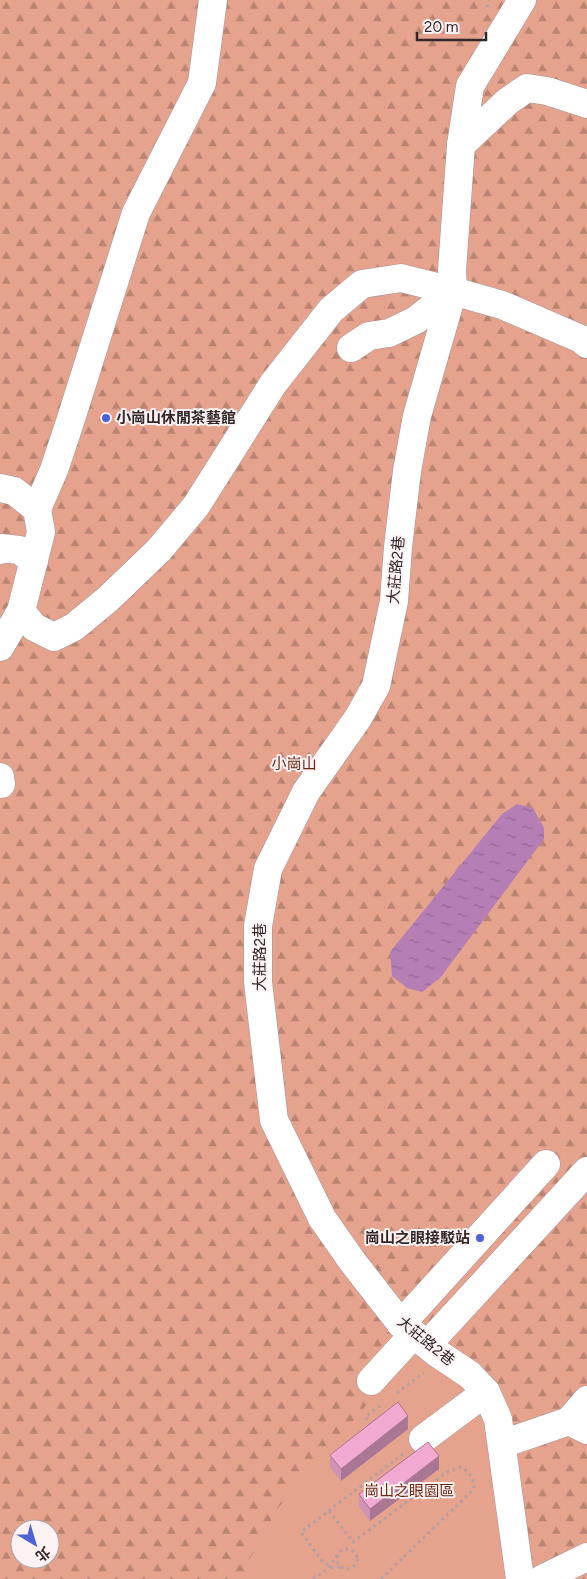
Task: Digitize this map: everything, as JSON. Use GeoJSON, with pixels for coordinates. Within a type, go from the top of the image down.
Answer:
{"type":"FeatureCollection","features":[{"type":"Feature","properties":{"kind":"street"},"geometry":{"type":"LineString","coordinates":[[0,647],[21,611],[40,532],[36,509],[54,470],[136,213],[202,83],[213,0]]}},
{"type":"Feature","properties":{"kind":"street","name":"大莊路2巷"},"geometry":{"type":"LineString","coordinates":[[520,1579],[498,1419],[486,1392],[470,1375],[424,1343],[358,1269],[322,1218],[274,1120],[258,982],[258,926],[268,869],[306,792],[358,718],[376,686],[394,601],[407,470],[417,416],[453,291],[452,270],[461,145],[470,86],[522,0]]}},
{"type":"Feature","properties":{"kind":"street"},"geometry":{"type":"LineString","coordinates":[[461,145],[508,101],[527,88],[587,104]]}},
{"type":"Feature","properties":{"kind":"street"},"geometry":{"type":"LineString","coordinates":[[21,611],[34,627],[54,637],[74,626],[108,600],[158,550],[196,506],[273,384],[331,310],[362,284],[401,278],[453,291],[502,305],[587,344]]}},
{"type":"Feature","properties":{"kind":"street"},"geometry":{"type":"LineString","coordinates":[[351,348],[369,336],[389,333],[416,320],[453,291]]}},
{"type":"Feature","properties":{"kind":"street"},"geometry":{"type":"LineString","coordinates":[[0,488],[14,491],[36,509]]}},
{"type":"Feature","properties":{"kind":"street"},"geometry":{"type":"LineString","coordinates":[[0,550],[1,548],[19,550],[34,561]]}},
{"type":"Feature","properties":{"kind":"street"},"geometry":{"type":"LineString","coordinates":[[424,1343],[546,1164]]}},
{"type":"Feature","properties":{"kind":"street"},"geometry":{"type":"LineString","coordinates":[[376,1393],[587,1171]]}},
{"type":"Feature","properties":{"kind":"street"},"geometry":{"type":"LineString","coordinates":[[424,1343],[476,1317],[587,1194]]}},
{"type":"Feature","properties":{"kind":"street"},"geometry":{"type":"LineString","coordinates":[[423,1439],[486,1392]]}},
{"type":"Feature","properties":{"kind":"street"},"geometry":{"type":"LineString","coordinates":[[502,1444],[578,1425],[587,1400]]}},
{"type":"Feature","properties":{"kind":"street"},"geometry":{"type":"LineString","coordinates":[[542,1579],[587,1557]]}},
{"type":"Feature","properties":{"kind":"path"},"geometry":{"type":"LineString","coordinates":[[397,1393],[424,1343]]}},
{"type":"Feature","properties":{"kind":"path"},"geometry":{"type":"LineString","coordinates":[[376,1393],[365,1416],[371,1424],[378,1420]]}},
{"type":"Feature","properties":{"kind":"path"},"geometry":{"type":"LineString","coordinates":[[313,1579],[328,1570],[337,1556],[341,1551],[350,1549],[355,1552],[357,1558],[356,1564],[352,1568],[333,1568],[323,1562],[302,1532],[423,1439]]}},
{"type":"Feature","properties":{"kind":"path"},"geometry":{"type":"LineString","coordinates":[[329,1511],[353,1542],[447,1472],[461,1467],[470,1473],[474,1481],[474,1489],[382,1579]]}},
{"type":"Feature","properties":{"kind":"path"},"geometry":{"type":"LineString","coordinates":[[337,1556],[337,1562],[340,1567]]}},
{"type":"Feature","properties":{"kind":"green space","name":"小崗山"},"geometry":{"type":"Polygon","coordinates":[[[0,0],[587,0],[587,1579],[0,1579],[0,0]]]}},
{"type":"Feature","properties":{"kind":"green space","name":"崗山之眼園區"},"geometry":{"type":"Polygon","coordinates":[[[413,1351],[471,1390],[490,1429],[511,1579],[247,1579],[250,1559],[278,1508],[413,1351]]]}},
{"type":"Feature","properties":{"kind":"water"},"geometry":{"type":"Polygon","coordinates":[[[517,804],[533,808],[544,828],[544,839],[440,978],[422,992],[407,988],[392,976],[390,952],[502,814],[517,804]]]}},
{"type":"Feature","properties":{"kind":"building"},"geometry":{"type":"Polygon","coordinates":[[[398,1402],[408,1416],[341,1469],[330,1455],[398,1402]]]}},
{"type":"Feature","properties":{"kind":"building"},"geometry":{"type":"Polygon","coordinates":[[[428,1442],[439,1456],[370,1509],[359,1494],[428,1442]]]}},
{"type":"Feature","properties":{"kind":"place","name":"小崗山休閒茶藝館"},"geometry":{"type":"Point","coordinates":[106,418]}},
{"type":"Feature","properties":{"kind":"place","name":"崗山之眼接駁站"},"geometry":{"type":"Point","coordinates":[480,1238]}}]}
